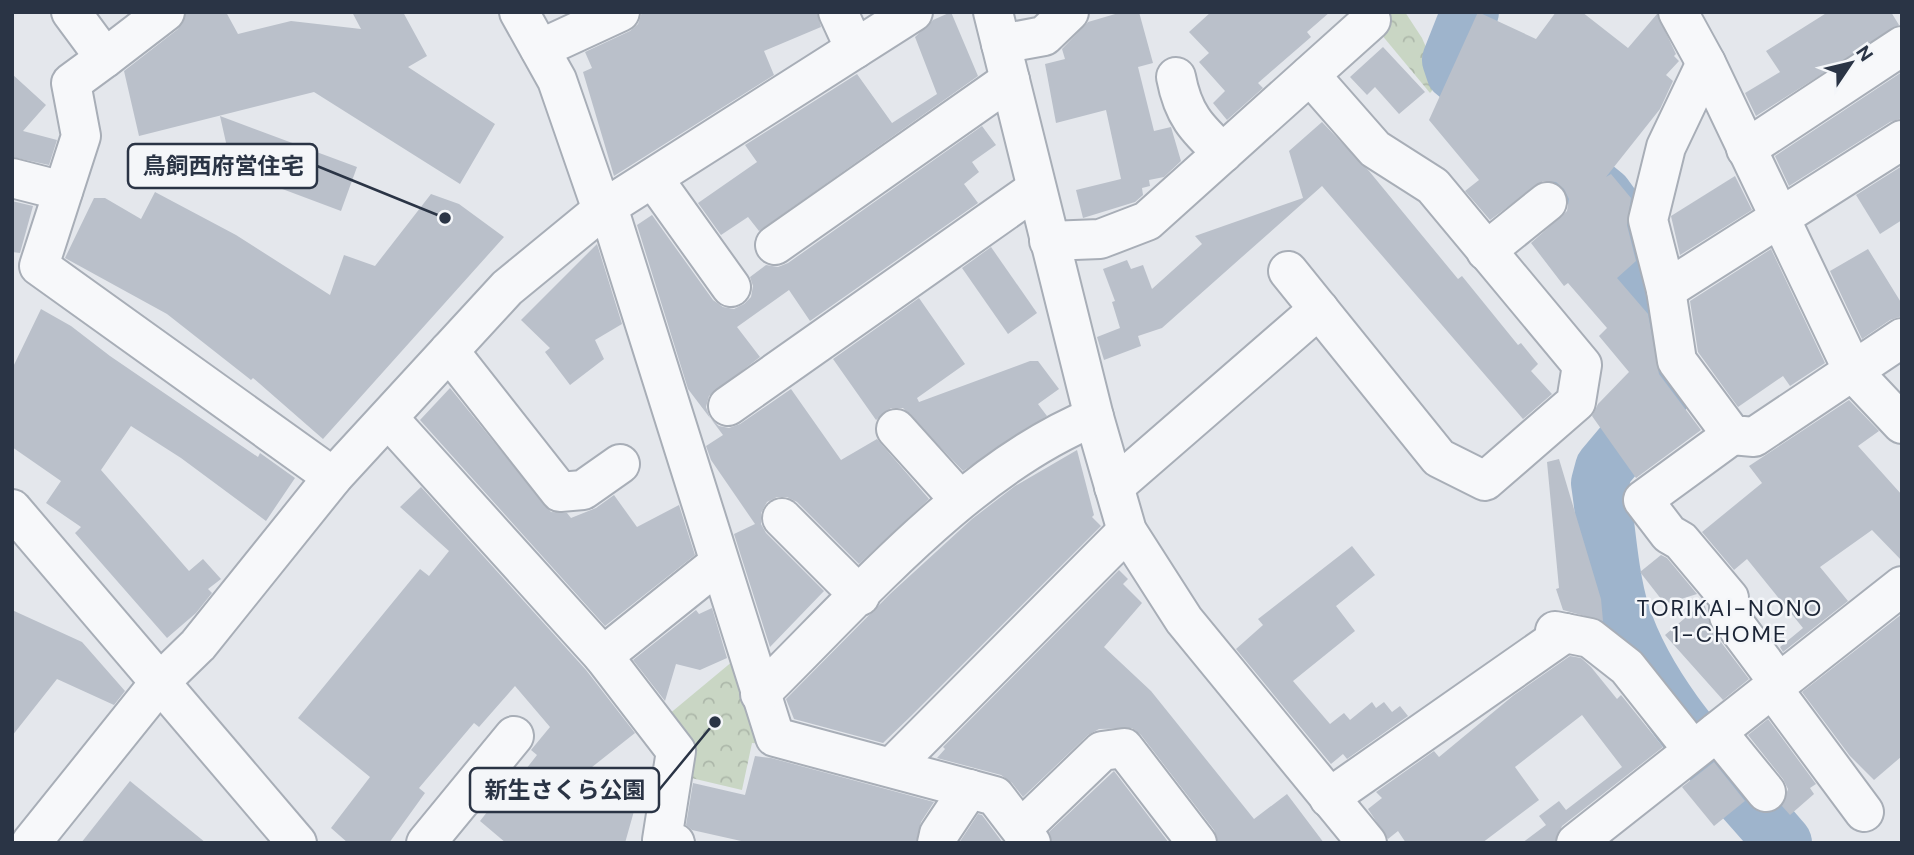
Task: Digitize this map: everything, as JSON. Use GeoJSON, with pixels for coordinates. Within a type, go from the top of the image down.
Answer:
{"type":"FeatureCollection","features":[{"type":"Feature","properties":{"kind":"street"},"geometry":{"type":"LineString","coordinates":[[71,12],[105,58]]}},
{"type":"Feature","properties":{"kind":"street"},"geometry":{"type":"LineString","coordinates":[[165,12],[71,83],[81,136],[38,266],[332,477]]}},
{"type":"Feature","properties":{"kind":"street"},"geometry":{"type":"LineString","coordinates":[[519,12],[557,80],[605,208],[775,737],[893,766],[995,796],[1026,836],[1102,751],[1124,748],[1197,843]]}},
{"type":"Feature","properties":{"kind":"street"},"geometry":{"type":"LineString","coordinates":[[540,49],[620,12]]}},
{"type":"Feature","properties":{"kind":"street"},"geometry":{"type":"LineString","coordinates":[[838,12],[855,49]]}},
{"type":"Feature","properties":{"kind":"street"},"geometry":{"type":"LineString","coordinates":[[32,843],[161,681],[198,645],[332,477],[389,419],[507,288],[605,208],[913,12]]}},
{"type":"Feature","properties":{"kind":"street"},"geometry":{"type":"LineString","coordinates":[[1069,12],[1044,36],[997,28],[1094,417],[1127,531],[1184,620],[1329,798],[1359,840]]}},
{"type":"Feature","properties":{"kind":"street"},"geometry":{"type":"LineString","coordinates":[[1678,12],[1706,64],[1854,373],[1902,424]]}},
{"type":"Feature","properties":{"kind":"street"},"geometry":{"type":"LineString","coordinates":[[1049,241],[1100,239],[1124,232],[1167,205],[1371,20]]}},
{"type":"Feature","properties":{"kind":"street"},"geometry":{"type":"LineString","coordinates":[[1746,149],[1902,46]]}},
{"type":"Feature","properties":{"kind":"street"},"geometry":{"type":"LineString","coordinates":[[1706,64],[1666,147],[1648,220],[1666,290],[1678,360],[1732,435]]}},
{"type":"Feature","properties":{"kind":"street"},"geometry":{"type":"LineString","coordinates":[[1289,271],[1439,458],[1485,481],[1576,402],[1582,365],[1433,186],[1375,149],[1310,75]]}},
{"type":"Feature","properties":{"kind":"street"},"geometry":{"type":"LineString","coordinates":[[1176,78],[1181,105],[1203,135],[1223,153]]}},
{"type":"Feature","properties":{"kind":"street"},"geometry":{"type":"LineString","coordinates":[[775,245],[1010,80]]}},
{"type":"Feature","properties":{"kind":"street"},"geometry":{"type":"LineString","coordinates":[[1666,290],[1902,140]]}},
{"type":"Feature","properties":{"kind":"street"},"geometry":{"type":"LineString","coordinates":[[12,178],[63,191]]}},
{"type":"Feature","properties":{"kind":"street"},"geometry":{"type":"LineString","coordinates":[[653,178],[731,287]]}},
{"type":"Feature","properties":{"kind":"street"},"geometry":{"type":"LineString","coordinates":[[728,406],[1036,189]]}},
{"type":"Feature","properties":{"kind":"street"},"geometry":{"type":"LineString","coordinates":[[1486,251],[1547,202]]}},
{"type":"Feature","properties":{"kind":"street"},"geometry":{"type":"LineString","coordinates":[[1114,487],[1319,309]]}},
{"type":"Feature","properties":{"kind":"street"},"geometry":{"type":"LineString","coordinates":[[1864,812],[1729,616],[1729,598],[1681,541],[1669,534],[1643,500],[1732,435],[1754,437],[1854,373],[1902,338]]}},
{"type":"Feature","properties":{"kind":"street"},"geometry":{"type":"LineString","coordinates":[[449,351],[560,492],[583,490],[620,464]]}},
{"type":"Feature","properties":{"kind":"street"},"geometry":{"type":"LineString","coordinates":[[760,694],[960,499],[1060,431],[1094,417]]}},
{"type":"Feature","properties":{"kind":"street"},"geometry":{"type":"LineString","coordinates":[[389,419],[603,656],[676,751],[662,840],[675,843]]}},
{"type":"Feature","properties":{"kind":"street"},"geometry":{"type":"LineString","coordinates":[[896,429],[960,499]]}},
{"type":"Feature","properties":{"kind":"street"},"geometry":{"type":"LineString","coordinates":[[12,509],[296,843]]}},
{"type":"Feature","properties":{"kind":"street"},"geometry":{"type":"LineString","coordinates":[[782,518],[860,596]]}},
{"type":"Feature","properties":{"kind":"street"},"geometry":{"type":"LineString","coordinates":[[893,766],[1127,531]]}},
{"type":"Feature","properties":{"kind":"street"},"geometry":{"type":"LineString","coordinates":[[603,656],[719,563]]}},
{"type":"Feature","properties":{"kind":"street"},"geometry":{"type":"LineString","coordinates":[[1576,843],[1902,586]]}},
{"type":"Feature","properties":{"kind":"street"},"geometry":{"type":"LineString","coordinates":[[1329,798],[1560,632],[1590,638],[1626,667],[1702,743],[1766,792]]}},
{"type":"Feature","properties":{"kind":"street"},"geometry":{"type":"LineString","coordinates":[[426,843],[458,781],[514,736]]}},
{"type":"Feature","properties":{"kind":"street"},"geometry":{"type":"LineString","coordinates":[[937,843],[939,834],[969,789]]}},
{"type":"Feature","properties":{"kind":"green space"},"geometry":{"type":"Polygon","coordinates":[[[1386,12],[1405,12],[1422,38],[1441,81],[1430,93],[1381,34],[1386,12]]]}},
{"type":"Feature","properties":{"kind":"green space"},"geometry":{"type":"Polygon","coordinates":[[[739,656],[763,744],[752,743],[742,790],[687,777],[662,720],[739,656]]]}},
{"type":"Feature","properties":{"kind":"building"},"geometry":{"type":"Polygon","coordinates":[[[186,12],[226,12],[238,34],[291,21],[361,29],[352,12],[403,12],[427,56],[408,67],[495,124],[460,184],[314,92],[139,136],[124,71],[178,29],[186,12]]]}},
{"type":"Feature","properties":{"kind":"building"},"geometry":{"type":"Polygon","coordinates":[[[642,12],[817,12],[821,27],[764,51],[774,75],[614,176],[583,72],[592,68],[585,52],[630,31],[638,24],[642,12]]]}},
{"type":"Feature","properties":{"kind":"building"},"geometry":{"type":"Polygon","coordinates":[[[951,12],[978,76],[759,231],[748,217],[721,235],[698,203],[757,162],[745,145],[857,74],[892,123],[937,94],[915,37],[933,20],[951,12]]]}},
{"type":"Feature","properties":{"kind":"building"},"geometry":{"type":"Polygon","coordinates":[[[1122,12],[1139,12],[1153,63],[1138,67],[1154,131],[1171,127],[1181,161],[1164,177],[1149,180],[1150,186],[1142,188],[1143,195],[1135,202],[1083,218],[1076,190],[1121,179],[1106,110],[1056,123],[1045,64],[1065,59],[1062,49],[1088,22],[1122,12]]]}},
{"type":"Feature","properties":{"kind":"building"},"geometry":{"type":"Polygon","coordinates":[[[1211,12],[1330,12],[1307,32],[1311,37],[1258,83],[1263,88],[1227,120],[1213,103],[1225,91],[1199,62],[1209,53],[1189,32],[1211,12]]]}},
{"type":"Feature","properties":{"kind":"building"},"geometry":{"type":"Polygon","coordinates":[[[1478,12],[1536,39],[1556,12],[1582,12],[1628,48],[1657,14],[1676,54],[1674,56],[1679,61],[1666,75],[1673,81],[1660,109],[1606,177],[1611,174],[1631,198],[1627,225],[1636,261],[1617,278],[1648,314],[1659,374],[1701,430],[1636,478],[1592,416],[1598,404],[1629,372],[1599,336],[1607,328],[1568,283],[1564,286],[1531,243],[1567,211],[1569,199],[1564,189],[1556,182],[1543,181],[1490,220],[1465,191],[1479,180],[1429,120],[1478,12]]]}},
{"type":"Feature","properties":{"kind":"building"},"geometry":{"type":"Polygon","coordinates":[[[1828,12],[1891,12],[1899,25],[1756,116],[1745,93],[1780,72],[1766,51],[1828,12]]]}},
{"type":"Feature","properties":{"kind":"building"},"geometry":{"type":"Polygon","coordinates":[[[1383,47],[1425,92],[1399,114],[1375,87],[1367,95],[1350,77],[1383,47]]]}},
{"type":"Feature","properties":{"kind":"building"},"geometry":{"type":"Polygon","coordinates":[[[1902,72],[1902,118],[1890,122],[1789,186],[1775,156],[1902,72]]]}},
{"type":"Feature","properties":{"kind":"building"},"geometry":{"type":"Polygon","coordinates":[[[12,74],[46,105],[23,131],[57,140],[49,165],[12,157],[12,74]]]}},
{"type":"Feature","properties":{"kind":"building"},"geometry":{"type":"Polygon","coordinates":[[[220,116],[357,167],[341,211],[261,181],[236,187],[220,116]]]}},
{"type":"Feature","properties":{"kind":"building"},"geometry":{"type":"Polygon","coordinates":[[[1322,122],[1369,171],[1458,279],[1462,276],[1518,345],[1521,343],[1538,364],[1531,371],[1552,394],[1523,419],[1322,186],[1162,328],[1138,336],[1141,346],[1104,360],[1097,337],[1120,328],[1112,302],[1115,301],[1103,269],[1127,260],[1131,269],[1143,265],[1152,289],[1202,244],[1195,236],[1303,198],[1289,151],[1322,122]]]}},
{"type":"Feature","properties":{"kind":"building"},"geometry":{"type":"Polygon","coordinates":[[[982,126],[996,145],[972,162],[979,172],[964,184],[978,203],[810,321],[789,290],[737,327],[760,357],[709,396],[706,407],[710,418],[688,389],[637,225],[652,215],[713,300],[723,307],[734,309],[751,297],[753,286],[750,277],[766,265],[778,267],[788,263],[982,126]]]}},
{"type":"Feature","properties":{"kind":"building"},"geometry":{"type":"Polygon","coordinates":[[[1902,166],[1902,220],[1880,234],[1856,195],[1902,166]]]}},
{"type":"Feature","properties":{"kind":"building"},"geometry":{"type":"Polygon","coordinates":[[[1735,176],[1752,210],[1680,255],[1671,216],[1735,176]]]}},
{"type":"Feature","properties":{"kind":"building"},"geometry":{"type":"Polygon","coordinates":[[[155,192],[236,235],[330,295],[344,255],[375,266],[431,194],[459,204],[504,237],[323,439],[253,378],[251,380],[167,314],[65,258],[94,198],[105,198],[141,219],[155,192]]]}},
{"type":"Feature","properties":{"kind":"building"},"geometry":{"type":"Polygon","coordinates":[[[12,201],[33,206],[20,253],[12,252],[12,201]]]}},
{"type":"Feature","properties":{"kind":"building"},"geometry":{"type":"Polygon","coordinates":[[[597,244],[622,324],[595,340],[604,359],[570,385],[545,352],[550,348],[521,320],[597,244]]]}},
{"type":"Feature","properties":{"kind":"building"},"geometry":{"type":"Polygon","coordinates":[[[991,247],[1037,313],[1008,334],[962,268],[991,247]]]}},
{"type":"Feature","properties":{"kind":"building"},"geometry":{"type":"Polygon","coordinates":[[[1771,249],[1825,363],[1790,386],[1783,376],[1738,407],[1698,352],[1690,301],[1771,249]]]}},
{"type":"Feature","properties":{"kind":"building"},"geometry":{"type":"Polygon","coordinates":[[[1868,249],[1902,304],[1902,316],[1890,320],[1862,339],[1830,271],[1868,249]]]}},
{"type":"Feature","properties":{"kind":"building"},"geometry":{"type":"Polygon","coordinates":[[[919,298],[965,364],[917,398],[919,402],[1030,361],[1038,361],[1059,389],[1038,404],[1047,416],[963,471],[903,408],[891,408],[876,420],[833,359],[919,298]]]}},
{"type":"Feature","properties":{"kind":"building"},"geometry":{"type":"Polygon","coordinates":[[[41,309],[71,326],[110,356],[258,457],[260,453],[295,478],[266,521],[181,458],[131,426],[101,470],[189,571],[203,559],[221,579],[208,589],[212,593],[196,613],[167,638],[75,533],[81,527],[46,503],[61,481],[12,447],[12,369],[41,309]]]}},
{"type":"Feature","properties":{"kind":"building"},"geometry":{"type":"Polygon","coordinates":[[[450,388],[551,512],[567,513],[571,518],[596,508],[614,495],[637,527],[679,505],[695,555],[605,626],[420,420],[450,388]]]}},
{"type":"Feature","properties":{"kind":"building"},"geometry":{"type":"Polygon","coordinates":[[[791,389],[841,460],[877,439],[929,499],[859,564],[797,502],[787,497],[777,497],[767,502],[761,513],[761,524],[766,533],[824,591],[770,647],[734,534],[755,524],[711,460],[706,446],[723,435],[711,419],[719,426],[729,428],[740,424],[791,389]]]}},
{"type":"Feature","properties":{"kind":"building"},"geometry":{"type":"Polygon","coordinates":[[[1849,400],[1879,431],[1858,446],[1902,495],[1902,561],[1872,530],[1820,567],[1848,601],[1783,652],[1780,647],[1803,628],[1747,559],[1734,570],[1702,532],[1762,483],[1749,466],[1849,400]]]}},
{"type":"Feature","properties":{"kind":"building"},"geometry":{"type":"Polygon","coordinates":[[[1077,450],[1094,515],[1092,517],[1101,526],[883,743],[794,719],[786,699],[890,594],[972,519],[1015,486],[1077,450]]]}},
{"type":"Feature","properties":{"kind":"building"},"geometry":{"type":"Polygon","coordinates":[[[1559,459],[1601,599],[1603,621],[1563,610],[1556,589],[1559,588],[1547,462],[1559,459]]]}},
{"type":"Feature","properties":{"kind":"building"},"geometry":{"type":"Polygon","coordinates":[[[421,487],[586,670],[635,733],[582,775],[633,790],[629,802],[636,804],[625,843],[506,843],[480,821],[495,802],[498,805],[537,755],[531,750],[550,727],[515,686],[479,727],[474,723],[419,788],[425,793],[389,843],[348,843],[331,828],[370,777],[298,718],[420,569],[429,576],[449,551],[400,507],[421,487]]]}},
{"type":"Feature","properties":{"kind":"building"},"geometry":{"type":"Polygon","coordinates":[[[1352,546],[1375,575],[1336,606],[1355,631],[1293,681],[1330,724],[1344,713],[1350,720],[1372,702],[1376,708],[1384,702],[1392,712],[1400,706],[1408,716],[1347,759],[1343,754],[1331,764],[1236,649],[1263,625],[1258,619],[1352,546]]]}},
{"type":"Feature","properties":{"kind":"building"},"geometry":{"type":"Polygon","coordinates":[[[1661,555],[1667,558],[1697,594],[1665,604],[1640,572],[1661,555]]]}},
{"type":"Feature","properties":{"kind":"building"},"geometry":{"type":"Polygon","coordinates":[[[1119,570],[1128,579],[1123,584],[1142,603],[1104,647],[1151,691],[1254,819],[1287,794],[1324,843],[1218,843],[1214,830],[1141,735],[1132,728],[1099,729],[1088,735],[1023,797],[1012,783],[1001,775],[937,758],[945,749],[943,747],[1119,570]]]}},
{"type":"Feature","properties":{"kind":"building"},"geometry":{"type":"Polygon","coordinates":[[[1704,602],[1711,629],[1749,679],[1723,700],[1665,635],[1704,602]]]}},
{"type":"Feature","properties":{"kind":"building"},"geometry":{"type":"Polygon","coordinates":[[[712,608],[727,658],[700,670],[676,664],[665,701],[633,660],[696,610],[699,614],[712,608]]]}},
{"type":"Feature","properties":{"kind":"building"},"geometry":{"type":"Polygon","coordinates":[[[12,610],[82,642],[125,691],[114,705],[57,679],[12,736],[12,610]]]}},
{"type":"Feature","properties":{"kind":"building"},"geometry":{"type":"Polygon","coordinates":[[[1902,614],[1902,756],[1874,780],[1850,756],[1802,692],[1902,614]]]}},
{"type":"Feature","properties":{"kind":"building"},"geometry":{"type":"Polygon","coordinates":[[[1570,656],[1581,658],[1591,667],[1617,699],[1621,695],[1663,747],[1562,826],[1555,843],[1522,843],[1546,825],[1539,816],[1559,801],[1566,810],[1622,767],[1582,715],[1515,767],[1539,800],[1482,843],[1406,843],[1398,831],[1388,839],[1368,809],[1382,798],[1376,792],[1434,751],[1439,757],[1514,695],[1570,656]]]}},
{"type":"Feature","properties":{"kind":"building"},"geometry":{"type":"Polygon","coordinates":[[[1768,719],[1816,784],[1810,788],[1814,794],[1790,815],[1782,806],[1788,789],[1783,779],[1748,735],[1768,719]]]}},
{"type":"Feature","properties":{"kind":"building"},"geometry":{"type":"Polygon","coordinates":[[[755,756],[934,802],[921,822],[916,843],[750,843],[692,830],[686,825],[693,783],[745,795],[755,756]]]}},
{"type":"Feature","properties":{"kind":"building"},"geometry":{"type":"Polygon","coordinates":[[[1714,762],[1745,801],[1714,826],[1682,787],[1714,762]]]}},
{"type":"Feature","properties":{"kind":"building"},"geometry":{"type":"Polygon","coordinates":[[[1114,771],[1169,843],[1052,843],[1049,832],[1114,771]]]}},
{"type":"Feature","properties":{"kind":"building"},"geometry":{"type":"Polygon","coordinates":[[[130,781],[206,843],[81,843],[130,781]]]}},
{"type":"Feature","properties":{"kind":"building"},"geometry":{"type":"Polygon","coordinates":[[[978,814],[982,815],[1003,843],[959,843],[978,814]]]}},
{"type":"Feature","properties":{"kind":"waterway"},"geometry":{"type":"LineString","coordinates":[[1470,12],[1451,60],[1455,72],[1512,119]]}},
{"type":"Feature","properties":{"kind":"waterway"},"geometry":{"type":"LineString","coordinates":[[1576,173],[1604,196],[1635,239],[1666,372],[1657,405],[1604,468],[1600,483],[1611,567],[1621,614],[1634,647],[1669,707],[1713,763],[1783,843]]}},
{"type":"Feature","properties":{"kind":"place","name":"鳥飼西府営住宅"},"geometry":{"type":"Point","coordinates":[445,218]}},
{"type":"Feature","properties":{"kind":"place","name":"新生さくら公園"},"geometry":{"type":"Point","coordinates":[715,722]}},
{"type":"Feature","properties":{"kind":"district","name":"TORIKAI-NONO 1-CHOME"},"geometry":{"type":"Point","coordinates":[1730,621]}}]}
